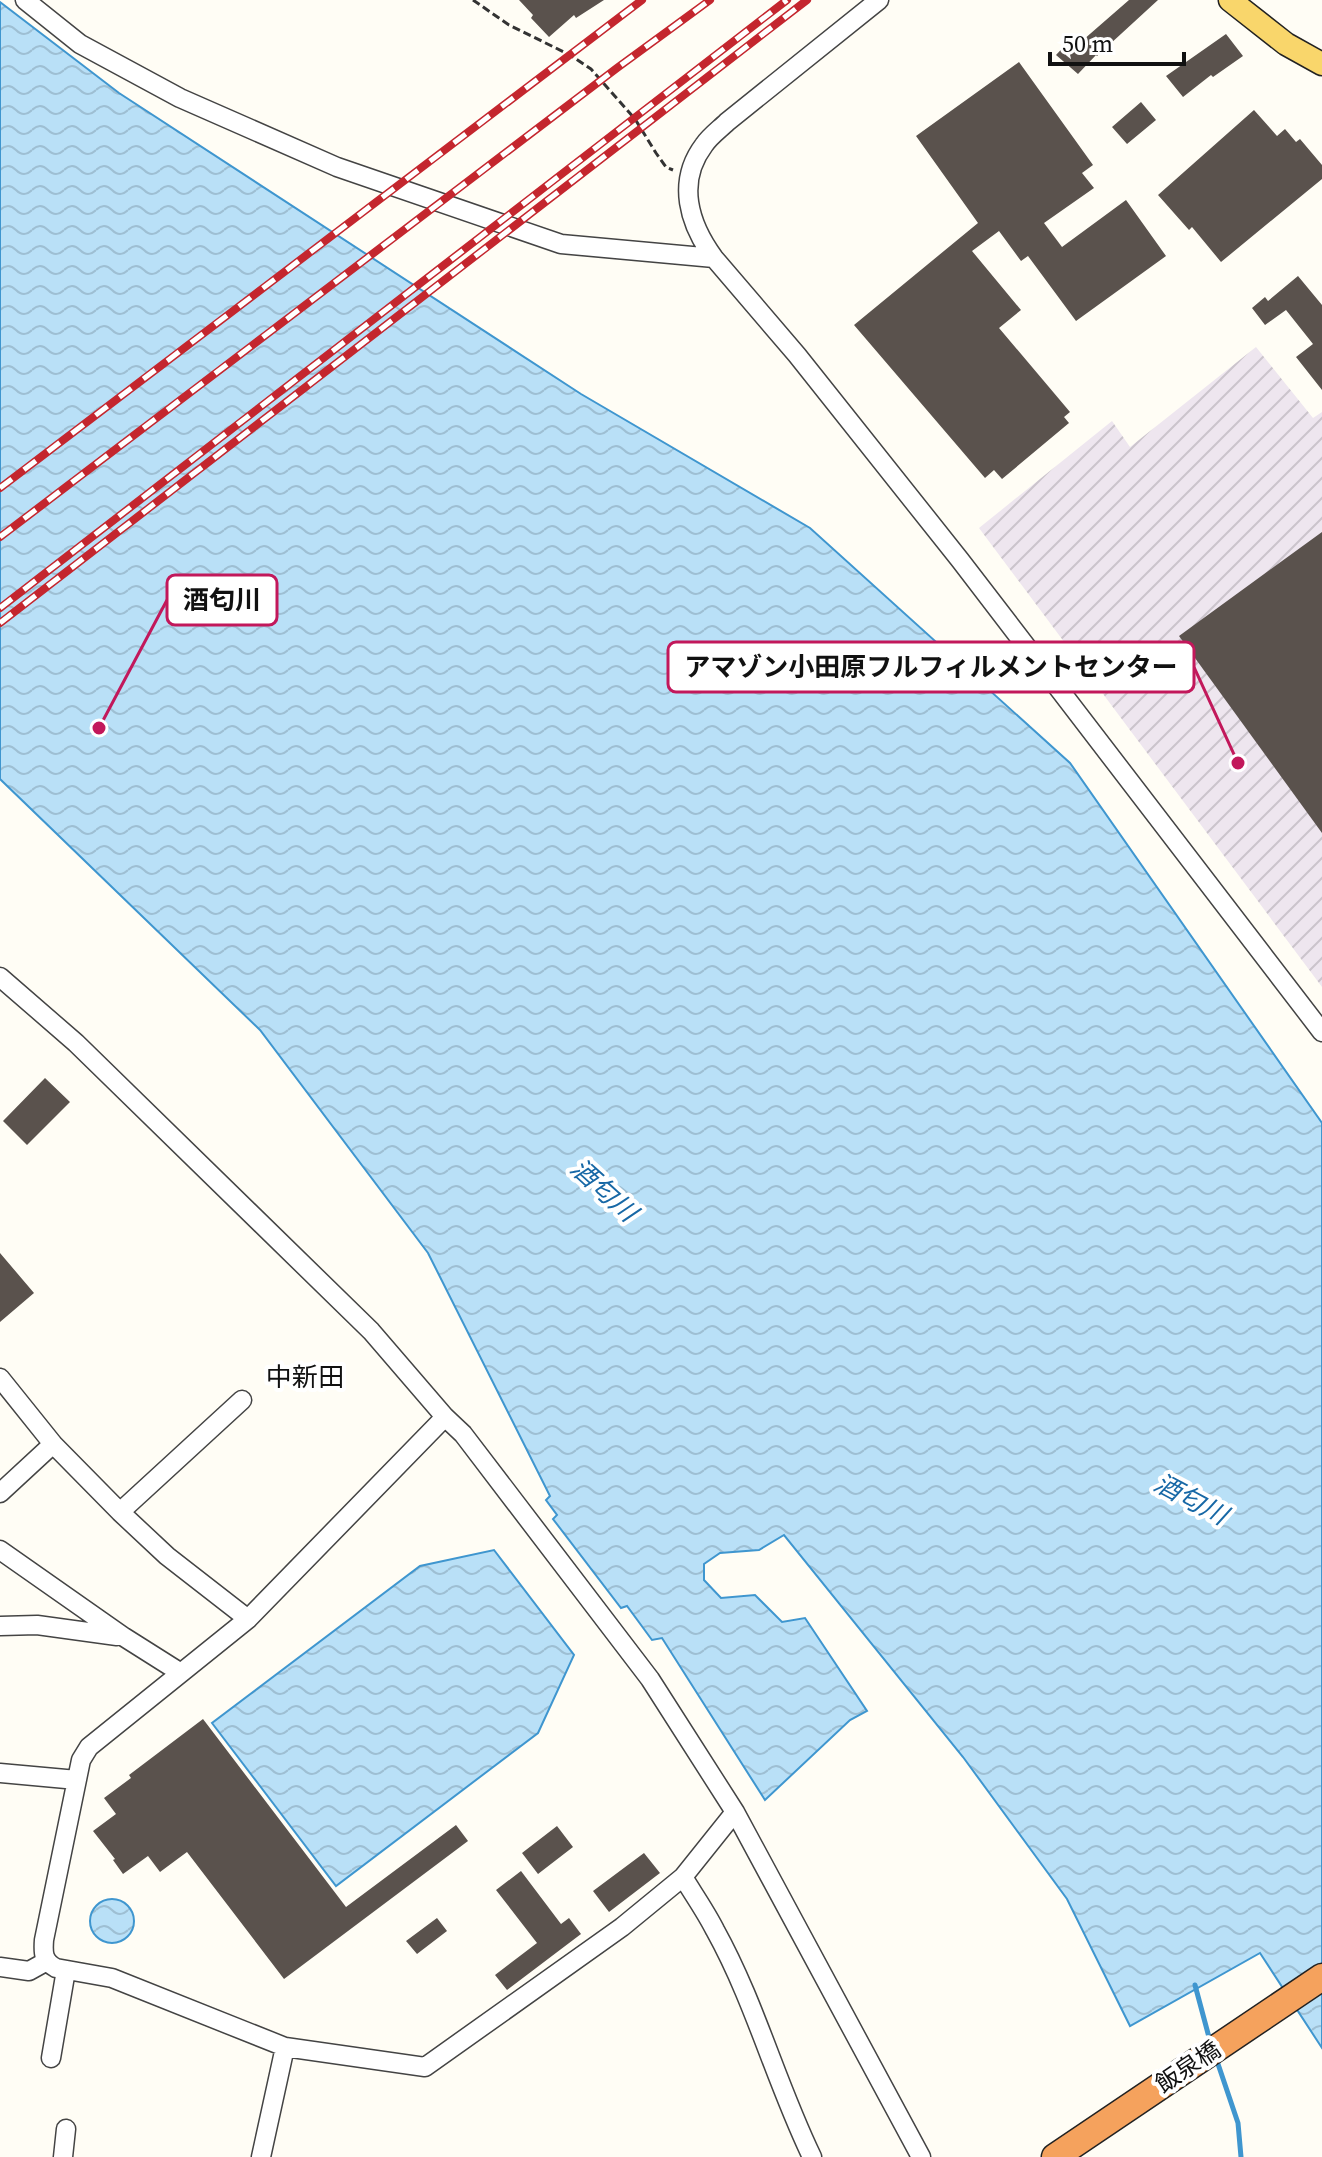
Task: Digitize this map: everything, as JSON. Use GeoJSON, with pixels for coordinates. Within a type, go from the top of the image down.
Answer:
{"type":"FeatureCollection","features":[{"type":"Feature","properties":{"kind":"highway","name":"飯泉橋"},"geometry":{"type":"LineString","coordinates":[[1055,2157],[1322,1977]]}},
{"type":"Feature","properties":{"kind":"main road"},"geometry":{"type":"LineString","coordinates":[[1230,0],[1286,44],[1322,64]]}},
{"type":"Feature","properties":{"kind":"street"},"geometry":{"type":"LineString","coordinates":[[25,0],[80,44],[180,98],[337,167],[561,244],[714,258]]}},
{"type":"Feature","properties":{"kind":"street"},"geometry":{"type":"LineString","coordinates":[[879,0],[727,122],[704,145],[690,178],[688,205],[694,225],[714,258],[797,355],[960,560],[1322,1032]]}},
{"type":"Feature","properties":{"kind":"street"},"geometry":{"type":"LineString","coordinates":[[0,977],[76,1043],[361,1321],[463,1434],[650,1679],[735,1812],[921,2157]]}},
{"type":"Feature","properties":{"kind":"street"},"geometry":{"type":"LineString","coordinates":[[0,1378],[53,1444],[120,1512],[167,1556],[248,1619]]}},
{"type":"Feature","properties":{"kind":"street"},"geometry":{"type":"LineString","coordinates":[[120,1512],[242,1400]]}},
{"type":"Feature","properties":{"kind":"street"},"geometry":{"type":"LineString","coordinates":[[445,1417],[248,1619],[89,1747],[81,1760],[44,1940],[43,1950],[47,1961],[56,1968],[112,1978],[285,2047],[425,2067],[622,1927],[683,1877],[735,1812]]}},
{"type":"Feature","properties":{"kind":"street"},"geometry":{"type":"LineString","coordinates":[[0,1493],[53,1444]]}},
{"type":"Feature","properties":{"kind":"street"},"geometry":{"type":"LineString","coordinates":[[0,1550],[181,1673]]}},
{"type":"Feature","properties":{"kind":"street"},"geometry":{"type":"LineString","coordinates":[[0,1626],[37,1625],[124,1637]]}},
{"type":"Feature","properties":{"kind":"street"},"geometry":{"type":"LineString","coordinates":[[0,1773],[77,1780]]}},
{"type":"Feature","properties":{"kind":"street"},"geometry":{"type":"LineString","coordinates":[[683,1877],[716,1930],[812,2157]]}},
{"type":"Feature","properties":{"kind":"street"},"geometry":{"type":"LineString","coordinates":[[0,1967],[29,1971],[47,1961]]}},
{"type":"Feature","properties":{"kind":"street"},"geometry":{"type":"LineString","coordinates":[[51,2058],[66,1970]]}},
{"type":"Feature","properties":{"kind":"street"},"geometry":{"type":"LineString","coordinates":[[261,2157],[285,2047]]}},
{"type":"Feature","properties":{"kind":"street"},"geometry":{"type":"LineString","coordinates":[[63,2157],[66,2129]]}},
{"type":"Feature","properties":{"kind":"path"},"geometry":{"type":"LineString","coordinates":[[473,0],[509,25],[559,49],[591,69],[635,119],[666,167],[690,178]]}},
{"type":"Feature","properties":{"kind":"shaded area"},"geometry":{"type":"Polygon","coordinates":[[[1256,347],[1313,418],[1322,412],[1322,987],[979,528],[1112,421],[1130,447],[1256,347]]]}},
{"type":"Feature","properties":{"kind":"water"},"geometry":{"type":"Polygon","coordinates":[[[0,2],[119,93],[581,394],[810,528],[1070,763],[1322,1123],[1322,2048],[1260,1953],[1130,2026],[1067,1899],[963,1757],[784,1535],[759,1550],[720,1553],[704,1564],[704,1580],[721,1598],[755,1595],[782,1622],[805,1618],[867,1711],[850,1720],[765,1800],[662,1638],[652,1640],[627,1606],[621,1608],[553,1519],[557,1515],[546,1500],[550,1496],[428,1253],[260,1030],[0,779],[0,2]]]}},
{"type":"Feature","properties":{"kind":"water"},"geometry":{"type":"Polygon","coordinates":[[[494,1550],[574,1655],[538,1733],[336,1886],[212,1723],[420,1566],[494,1550]]]}},
{"type":"Feature","properties":{"kind":"water"},"geometry":{"type":"Polygon","coordinates":[[[112,1899],[128,1905],[134,1921],[128,1937],[112,1943],[96,1937],[90,1921],[96,1905],[112,1899]]]}},
{"type":"Feature","properties":{"kind":"building"},"geometry":{"type":"Polygon","coordinates":[[[519,0],[604,0],[576,18],[574,15],[549,37],[519,0]]]}},
{"type":"Feature","properties":{"kind":"building"},"geometry":{"type":"Polygon","coordinates":[[[1129,0],[1158,0],[1078,74],[1056,55],[1069,41],[1075,47],[1129,0]]]}},
{"type":"Feature","properties":{"kind":"building"},"geometry":{"type":"Polygon","coordinates":[[[1226,34],[1243,56],[1183,97],[1166,76],[1226,34]]]}},
{"type":"Feature","properties":{"kind":"building"},"geometry":{"type":"Polygon","coordinates":[[[1019,62],[1093,165],[1082,173],[1094,188],[1044,223],[1062,247],[1126,200],[1166,256],[1076,321],[1028,256],[1021,261],[999,231],[972,251],[1021,310],[999,328],[1070,412],[1064,417],[1069,423],[1002,479],[994,470],[985,478],[854,325],[978,223],[916,136],[1019,62]]]}},
{"type":"Feature","properties":{"kind":"building"},"geometry":{"type":"Polygon","coordinates":[[[1141,102],[1156,120],[1127,144],[1112,127],[1141,102]]]}},
{"type":"Feature","properties":{"kind":"building"},"geometry":{"type":"Polygon","coordinates":[[[1254,110],[1277,136],[1285,129],[1296,142],[1300,139],[1322,165],[1322,179],[1221,262],[1192,227],[1189,230],[1158,195],[1254,110]]]}},
{"type":"Feature","properties":{"kind":"building"},"geometry":{"type":"Polygon","coordinates":[[[1298,276],[1322,305],[1322,390],[1296,357],[1313,344],[1286,310],[1265,325],[1252,308],[1265,297],[1268,301],[1298,276]]]}},
{"type":"Feature","properties":{"kind":"building"},"geometry":{"type":"Polygon","coordinates":[[[1322,532],[1322,833],[1179,636],[1322,532]]]}},
{"type":"Feature","properties":{"kind":"building"},"geometry":{"type":"Polygon","coordinates":[[[45,1078],[70,1102],[27,1145],[3,1121],[45,1078]]]}},
{"type":"Feature","properties":{"kind":"building"},"geometry":{"type":"Polygon","coordinates":[[[0,1253],[34,1293],[0,1322],[0,1253]]]}},
{"type":"Feature","properties":{"kind":"building"},"geometry":{"type":"Polygon","coordinates":[[[203,1719],[346,1907],[456,1825],[468,1841],[284,1979],[187,1852],[160,1872],[148,1856],[123,1874],[93,1831],[116,1814],[104,1798],[203,1719]]]}},
{"type":"Feature","properties":{"kind":"building"},"geometry":{"type":"Polygon","coordinates":[[[557,1826],[573,1847],[538,1874],[522,1853],[557,1826]]]}},
{"type":"Feature","properties":{"kind":"building"},"geometry":{"type":"Polygon","coordinates":[[[644,1853],[660,1873],[609,1912],[593,1891],[644,1853]]]}},
{"type":"Feature","properties":{"kind":"building"},"geometry":{"type":"Polygon","coordinates":[[[521,1871],[561,1924],[569,1918],[581,1934],[507,1990],[495,1975],[537,1943],[496,1890],[521,1871]]]}},
{"type":"Feature","properties":{"kind":"building"},"geometry":{"type":"Polygon","coordinates":[[[437,1918],[447,1931],[417,1954],[406,1941],[437,1918]]]}},
{"type":"Feature","properties":{"kind":"waterway"},"geometry":{"type":"LineString","coordinates":[[1195,1985],[1210,2041]]}},
{"type":"Feature","properties":{"kind":"waterway"},"geometry":{"type":"LineString","coordinates":[[1216,2058],[1238,2123],[1241,2157]]}},
{"type":"Feature","properties":{"kind":"railway"},"geometry":{"type":"LineString","coordinates":[[0,488],[642,0]]}},
{"type":"Feature","properties":{"kind":"railway"},"geometry":{"type":"LineString","coordinates":[[0,537],[710,0]]}},
{"type":"Feature","properties":{"kind":"railway"},"geometry":{"type":"LineString","coordinates":[[0,608],[787,0]]}},
{"type":"Feature","properties":{"kind":"railway"},"geometry":{"type":"LineString","coordinates":[[0,623],[807,0]]}},
{"type":"Feature","properties":{"kind":"place","name":"酒匂川"},"geometry":{"type":"Point","coordinates":[99,728]}},
{"type":"Feature","properties":{"kind":"place","name":"アマゾン小田原フルフィルメントセンター"},"geometry":{"type":"Point","coordinates":[1238,763]}},
{"type":"Feature","properties":{"kind":"district","name":"中新田"},"geometry":{"type":"Point","coordinates":[305,1377]}}]}
